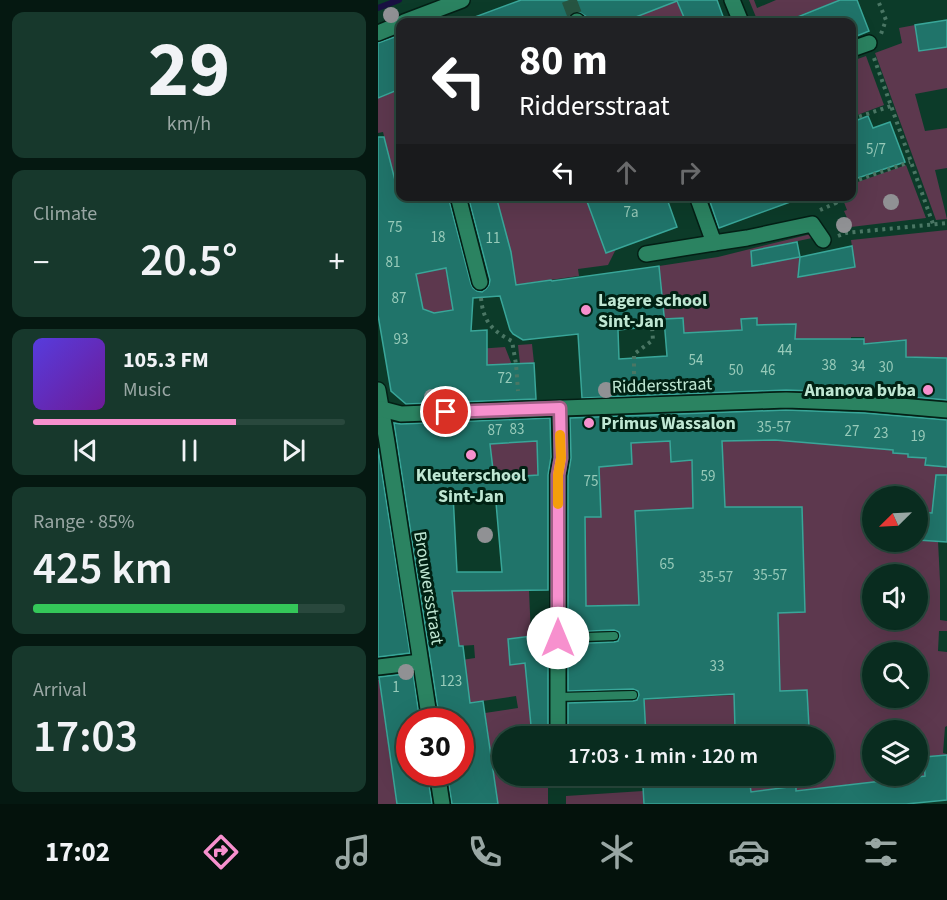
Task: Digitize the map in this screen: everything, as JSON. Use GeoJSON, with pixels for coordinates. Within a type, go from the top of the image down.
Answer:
{"type":"FeatureCollection","features":[{"type":"Feature","properties":{"kind":"street"},"geometry":{"type":"LineString","coordinates":[[415,18],[462,0]]}},
{"type":"Feature","properties":{"kind":"street"},"geometry":{"type":"LineString","coordinates":[[732,0],[739,18]]}},
{"type":"Feature","properties":{"kind":"street"},"geometry":{"type":"LineString","coordinates":[[378,33],[396,26]]}},
{"type":"Feature","properties":{"kind":"street"},"geometry":{"type":"LineString","coordinates":[[856,48],[869,43]]}},
{"type":"Feature","properties":{"kind":"street"},"geometry":{"type":"LineString","coordinates":[[459,201],[480,282]]}},
{"type":"Feature","properties":{"kind":"street"},"geometry":{"type":"LineString","coordinates":[[699,201],[714,243]]}},
{"type":"Feature","properties":{"kind":"street"},"geometry":{"type":"LineString","coordinates":[[646,254],[747,238],[812,224],[823,240]]}},
{"type":"Feature","properties":{"kind":"street","name":"Brouwersstraat"},"geometry":{"type":"LineString","coordinates":[[378,390],[428,708]]}},
{"type":"Feature","properties":{"kind":"street","name":"Riddersstraat"},"geometry":{"type":"LineString","coordinates":[[380,410],[401,414],[786,400],[866,403],[947,410]]}},
{"type":"Feature","properties":{"kind":"street"},"geometry":{"type":"LineString","coordinates":[[558,726],[560,408]]}},
{"type":"Feature","properties":{"kind":"street"},"geometry":{"type":"LineString","coordinates":[[378,667],[420,662]]}},
{"type":"Feature","properties":{"kind":"street"},"geometry":{"type":"LineString","coordinates":[[439,786],[442,804]]}},
{"type":"Feature","properties":{"kind":"lane"},"geometry":{"type":"LineString","coordinates":[[558,638],[614,636]]}},
{"type":"Feature","properties":{"kind":"lane"},"geometry":{"type":"LineString","coordinates":[[558,697],[633,695]]}},
{"type":"Feature","properties":{"kind":"path"},"geometry":{"type":"LineString","coordinates":[[879,3],[886,20],[881,35],[869,43],[933,224]]}},
{"type":"Feature","properties":{"kind":"path"},"geometry":{"type":"LineString","coordinates":[[856,118],[891,106]]}},
{"type":"Feature","properties":{"kind":"path"},"geometry":{"type":"LineString","coordinates":[[856,181],[910,162]]}},
{"type":"Feature","properties":{"kind":"path"},"geometry":{"type":"LineString","coordinates":[[846,233],[947,223]]}},
{"type":"Feature","properties":{"kind":"path"},"geometry":{"type":"LineString","coordinates":[[480,282],[482,312],[493,329],[512,341],[518,391]]}},
{"type":"Feature","properties":{"kind":"path"},"geometry":{"type":"LineString","coordinates":[[634,388],[634,354],[653,340],[652,327]]}},
{"type":"Feature","properties":{"kind":"shaded area"},"geometry":{"type":"Polygon","coordinates":[[[749,0],[754,0],[757,8],[776,0],[840,0],[793,18],[756,18],[749,0]]]}},
{"type":"Feature","properties":{"kind":"shaded area"},"geometry":{"type":"Polygon","coordinates":[[[677,1],[684,18],[633,18],[677,1]]]}},
{"type":"Feature","properties":{"kind":"shaded area"},"geometry":{"type":"Polygon","coordinates":[[[915,25],[919,51],[947,47],[947,88],[915,94],[925,131],[947,128],[947,168],[935,170],[947,219],[936,220],[875,53],[902,43],[899,28],[915,25]]]}},
{"type":"Feature","properties":{"kind":"shaded area"},"geometry":{"type":"Polygon","coordinates":[[[866,56],[884,105],[856,116],[856,60],[866,56]]]}},
{"type":"Feature","properties":{"kind":"shaded area"},"geometry":{"type":"Polygon","coordinates":[[[394,92],[396,95],[396,185],[383,132],[378,133],[378,98],[394,92]]]}},
{"type":"Feature","properties":{"kind":"shaded area"},"geometry":{"type":"Polygon","coordinates":[[[906,165],[926,218],[851,227],[844,211],[847,210],[844,201],[856,201],[856,183],[906,165]]]}},
{"type":"Feature","properties":{"kind":"shaded area"},"geometry":{"type":"Polygon","coordinates":[[[400,201],[403,201],[439,269],[446,268],[448,282],[464,308],[437,313],[477,349],[505,347],[512,365],[410,369],[415,310],[423,308],[416,274],[423,272],[400,201]]]}},
{"type":"Feature","properties":{"kind":"shaded area"},"geometry":{"type":"Polygon","coordinates":[[[497,201],[587,201],[604,246],[616,249],[608,265],[578,269],[579,276],[528,283],[529,292],[514,294],[497,201]]]}},
{"type":"Feature","properties":{"kind":"shaded area"},"geometry":{"type":"Polygon","coordinates":[[[947,230],[947,358],[906,357],[906,340],[864,345],[864,337],[851,337],[851,343],[809,339],[794,364],[795,324],[776,324],[775,336],[758,337],[757,318],[741,319],[742,336],[684,334],[683,319],[664,319],[659,266],[718,257],[811,234],[812,238],[751,251],[800,257],[799,277],[855,267],[851,240],[947,230]]]}},
{"type":"Feature","properties":{"kind":"shaded area"},"geometry":{"type":"Polygon","coordinates":[[[532,344],[534,363],[520,364],[518,345],[532,344]]]}},
{"type":"Feature","properties":{"kind":"shaded area"},"geometry":{"type":"Polygon","coordinates":[[[630,436],[644,442],[670,441],[691,445],[694,508],[635,512],[643,666],[620,605],[586,606],[585,517],[601,517],[598,444],[616,465],[632,464],[630,436]]]}},
{"type":"Feature","properties":{"kind":"shaded area"},"geometry":{"type":"Polygon","coordinates":[[[775,440],[893,450],[893,453],[908,454],[908,457],[918,457],[927,451],[926,465],[947,467],[947,481],[935,480],[932,513],[928,513],[928,486],[862,486],[862,552],[928,552],[928,540],[938,541],[940,620],[947,621],[947,631],[939,631],[938,651],[947,652],[947,726],[945,727],[943,753],[947,754],[947,764],[935,764],[934,756],[928,757],[928,720],[862,720],[862,783],[796,791],[796,786],[834,786],[834,726],[809,726],[807,691],[780,691],[778,637],[725,507],[722,441],[775,440]]]}},
{"type":"Feature","properties":{"kind":"shaded area"},"geometry":{"type":"Polygon","coordinates":[[[537,441],[537,456],[548,455],[548,475],[494,478],[490,444],[537,441]]]}},
{"type":"Feature","properties":{"kind":"shaded area"},"geometry":{"type":"Polygon","coordinates":[[[451,591],[529,591],[531,636],[508,640],[510,665],[531,662],[527,679],[531,726],[492,726],[492,762],[485,713],[518,708],[516,696],[469,703],[455,661],[475,658],[474,645],[459,646],[451,591]]]}},
{"type":"Feature","properties":{"kind":"shaded area"},"geometry":{"type":"Polygon","coordinates":[[[379,680],[397,804],[378,804],[379,680]]]}},
{"type":"Feature","properties":{"kind":"shaded area"},"geometry":{"type":"Polygon","coordinates":[[[734,695],[735,726],[645,726],[642,700],[734,695]]]}},
{"type":"Feature","properties":{"kind":"shaded area"},"geometry":{"type":"Polygon","coordinates":[[[495,786],[548,786],[548,804],[498,804],[495,786]]]}},
{"type":"Feature","properties":{"kind":"shaded area"},"geometry":{"type":"Polygon","coordinates":[[[652,786],[659,786],[654,803],[652,786]]]}},
{"type":"Feature","properties":{"kind":"shaded area"},"geometry":{"type":"Polygon","coordinates":[[[750,786],[796,786],[751,792],[750,786]]]}},
{"type":"Feature","properties":{"kind":"shaded area"},"geometry":{"type":"Polygon","coordinates":[[[643,791],[644,804],[566,804],[566,796],[643,791]]]}},
{"type":"Feature","properties":{"kind":"building"},"geometry":{"type":"Polygon","coordinates":[[[521,0],[717,0],[724,18],[684,18],[677,1],[633,18],[587,18],[579,12],[571,14],[568,18],[472,18],[521,0]]]}},
{"type":"Feature","properties":{"kind":"building"},"geometry":{"type":"Polygon","coordinates":[[[840,0],[857,0],[869,31],[856,36],[856,18],[795,18],[840,0]]]}},
{"type":"Feature","properties":{"kind":"building"},"geometry":{"type":"Polygon","coordinates":[[[947,20],[947,47],[919,51],[915,25],[947,20]]]}},
{"type":"Feature","properties":{"kind":"building"},"geometry":{"type":"Polygon","coordinates":[[[396,36],[396,91],[378,98],[378,43],[396,36]]]}},
{"type":"Feature","properties":{"kind":"building"},"geometry":{"type":"Polygon","coordinates":[[[868,116],[873,128],[890,122],[905,162],[856,179],[856,120],[868,116]]]}},
{"type":"Feature","properties":{"kind":"building"},"geometry":{"type":"Polygon","coordinates":[[[378,137],[384,137],[396,184],[396,201],[449,201],[471,284],[477,291],[482,292],[486,289],[490,280],[469,201],[497,201],[511,252],[516,285],[659,266],[664,319],[683,318],[684,333],[742,330],[741,319],[757,318],[757,325],[796,324],[795,339],[864,339],[864,344],[906,340],[906,357],[947,358],[947,400],[866,393],[786,390],[582,398],[578,334],[523,340],[510,330],[500,296],[473,298],[471,331],[487,330],[487,365],[534,363],[536,399],[406,404],[391,391],[378,315],[378,137]],[[446,268],[416,274],[423,309],[434,313],[453,310],[446,268]],[[664,325],[618,330],[619,359],[667,356],[664,325]]]}},
{"type":"Feature","properties":{"kind":"building"},"geometry":{"type":"Polygon","coordinates":[[[587,201],[668,201],[677,227],[606,253],[587,201]]]}},
{"type":"Feature","properties":{"kind":"building"},"geometry":{"type":"Polygon","coordinates":[[[710,201],[793,201],[719,228],[710,201]]]}},
{"type":"Feature","properties":{"kind":"building"},"geometry":{"type":"Polygon","coordinates":[[[797,242],[800,257],[752,266],[751,251],[797,242]]]}},
{"type":"Feature","properties":{"kind":"building"},"geometry":{"type":"Polygon","coordinates":[[[852,246],[855,267],[798,277],[800,257],[852,246]]]}},
{"type":"Feature","properties":{"kind":"building"},"geometry":{"type":"Polygon","coordinates":[[[786,410],[865,413],[947,420],[947,467],[925,465],[926,458],[908,457],[908,454],[893,453],[893,450],[775,440],[722,441],[725,507],[802,507],[805,612],[778,613],[780,691],[807,690],[809,726],[735,726],[734,694],[644,699],[645,726],[568,726],[568,703],[633,701],[637,700],[639,695],[638,691],[633,689],[568,691],[568,644],[614,642],[618,641],[620,636],[619,632],[614,630],[568,632],[568,476],[571,458],[570,418],[786,410]],[[670,441],[631,443],[632,464],[599,467],[601,517],[585,517],[586,606],[639,605],[635,511],[693,508],[692,460],[671,462],[670,441]]]}},
{"type":"Feature","properties":{"kind":"building"},"geometry":{"type":"Polygon","coordinates":[[[550,418],[548,590],[452,591],[459,646],[463,646],[470,703],[483,701],[492,763],[492,786],[495,786],[498,804],[452,804],[449,786],[474,786],[474,708],[438,708],[394,423],[550,418]],[[537,441],[490,444],[494,478],[538,475],[537,441]],[[495,491],[453,494],[457,572],[502,572],[495,491]]]}},
{"type":"Feature","properties":{"kind":"building"},"geometry":{"type":"Polygon","coordinates":[[[378,448],[410,653],[378,657],[378,448]]]}},
{"type":"Feature","properties":{"kind":"building"},"geometry":{"type":"Polygon","coordinates":[[[936,475],[947,475],[947,542],[928,541],[928,513],[932,513],[936,475]]]}},
{"type":"Feature","properties":{"kind":"building"},"geometry":{"type":"Polygon","coordinates":[[[548,634],[548,726],[531,726],[525,663],[510,665],[508,639],[548,634]]]}},
{"type":"Feature","properties":{"kind":"building"},"geometry":{"type":"Polygon","coordinates":[[[413,673],[418,708],[396,708],[396,786],[429,786],[432,804],[397,804],[379,677],[413,673]]]}},
{"type":"Feature","properties":{"kind":"building"},"geometry":{"type":"Polygon","coordinates":[[[947,755],[947,800],[906,804],[644,804],[643,787],[652,786],[750,786],[751,792],[796,786],[796,791],[862,783],[862,786],[928,786],[928,757],[947,755]]]}},
{"type":"Feature","properties":{"kind":"waterway"},"geometry":{"type":"LineString","coordinates":[[378,8],[399,0]]}},
{"type":"Feature","properties":{"kind":"tunnel"},"geometry":{"type":"LineString","coordinates":[[569,0],[576,18]]}},
{"type":"Feature","properties":{"kind":"slow traffic"},"geometry":{"type":"LineString","coordinates":[[558,504],[560,435]]}},
{"type":"Feature","properties":{"kind":"place","name":"Lagere school Sint-Jan"},"geometry":{"type":"Point","coordinates":[586,310]}},
{"type":"Feature","properties":{"kind":"place","name":"Ananova bvba"},"geometry":{"type":"Point","coordinates":[928,390]}},
{"type":"Feature","properties":{"kind":"place","name":"Primus Wassalon"},"geometry":{"type":"Point","coordinates":[589,423]}},
{"type":"Feature","properties":{"kind":"place","name":"Kleuterschool Sint-Jan"},"geometry":{"type":"Point","coordinates":[471,455]}},
{"type":"Feature","properties":{"kind":"route"},"geometry":{"type":"LineString","coordinates":[[446,412],[560,408],[558,638]]}}]}
